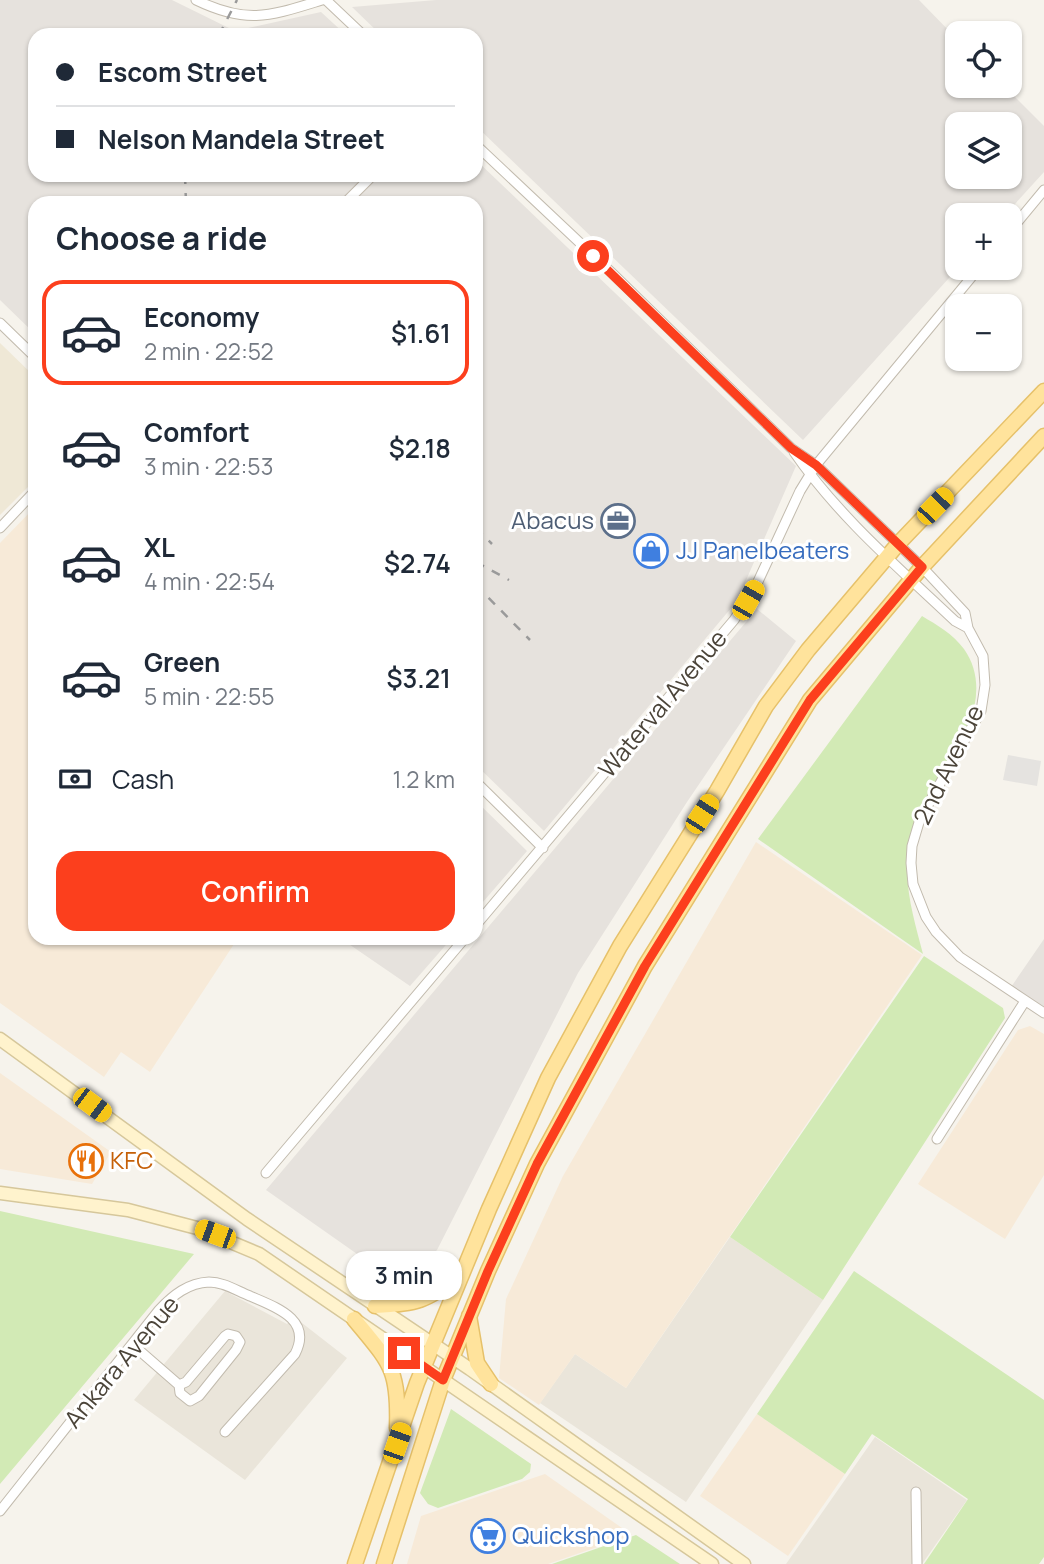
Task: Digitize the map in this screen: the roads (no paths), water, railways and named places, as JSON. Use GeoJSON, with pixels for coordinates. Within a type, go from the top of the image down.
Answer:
{"type":"FeatureCollection","features":[{"type":"Feature","properties":{"kind":"main road"},"geometry":{"type":"LineString","coordinates":[[355,1564],[424,1366],[461,1276],[548,1078],[620,946],[717,791],[766,706],[808,650],[898,544],[1044,391]]}},
{"type":"Feature","properties":{"kind":"main road"},"geometry":{"type":"LineString","coordinates":[[384,1564],[451,1356],[469,1314],[537,1164],[645,966],[810,700],[922,567],[1044,436]]}},
{"type":"Feature","properties":{"kind":"main road"},"geometry":{"type":"LineString","coordinates":[[0,1039],[229,1207],[451,1356],[744,1564]]}},
{"type":"Feature","properties":{"kind":"main road"},"geometry":{"type":"LineString","coordinates":[[0,1193],[128,1210],[197,1228],[259,1254],[712,1564]]}},
{"type":"Feature","properties":{"kind":"main road"},"geometry":{"type":"LineString","coordinates":[[375,1306],[419,1302],[461,1276]]}},
{"type":"Feature","properties":{"kind":"main road"},"geometry":{"type":"LineString","coordinates":[[469,1314],[477,1363],[491,1384]]}},
{"type":"Feature","properties":{"kind":"main road"},"geometry":{"type":"LineString","coordinates":[[354,1318],[387,1360],[394,1375],[398,1401],[397,1443]]}},
{"type":"Feature","properties":{"kind":"street"},"geometry":{"type":"LineString","coordinates":[[196,0],[245,17],[280,13],[324,0],[355,28]]}},
{"type":"Feature","properties":{"kind":"street"},"geometry":{"type":"LineString","coordinates":[[483,152],[791,448]]}},
{"type":"Feature","properties":{"kind":"street"},"geometry":{"type":"LineString","coordinates":[[352,196],[366,182]]}},
{"type":"Feature","properties":{"kind":"street"},"geometry":{"type":"LineString","coordinates":[[1022,217],[1044,190]]}},
{"type":"Feature","properties":{"kind":"street","name":"Waterval Avenue"},"geometry":{"type":"LineString","coordinates":[[483,917],[734,620],[767,565],[809,474],[969,280]]}},
{"type":"Feature","properties":{"kind":"street"},"geometry":{"type":"LineString","coordinates":[[0,323],[28,350]]}},
{"type":"Feature","properties":{"kind":"street","name":"2nd Avenue"},"geometry":{"type":"LineString","coordinates":[[791,448],[816,465],[922,567],[965,613],[968,628],[983,656],[985,685],[981,711],[920,819],[911,855],[913,884],[931,924],[960,957],[1044,1013]]}},
{"type":"Feature","properties":{"kind":"street","name":"2nd Avenue"},"geometry":{"type":"LineString","coordinates":[[791,448],[809,474],[887,558],[955,621],[968,628]]}},
{"type":"Feature","properties":{"kind":"street"},"geometry":{"type":"LineString","coordinates":[[0,528],[28,498]]}},
{"type":"Feature","properties":{"kind":"street"},"geometry":{"type":"LineString","coordinates":[[483,789],[543,848]]}},
{"type":"Feature","properties":{"kind":"street"},"geometry":{"type":"LineString","coordinates":[[266,1173],[459,945]]}},
{"type":"Feature","properties":{"kind":"street"},"geometry":{"type":"LineString","coordinates":[[937,1139],[1025,1000]]}},
{"type":"Feature","properties":{"kind":"street","name":"Ankara Avenue"},"geometry":{"type":"LineString","coordinates":[[0,1511],[167,1302],[185,1288],[197,1284],[220,1283],[275,1308],[297,1325],[300,1332],[299,1346],[286,1365],[225,1432]]}},
{"type":"Feature","properties":{"kind":"street"},"geometry":{"type":"LineString","coordinates":[[133,1345],[179,1385],[182,1396],[190,1401],[195,1399],[236,1350],[240,1342],[236,1336],[225,1336],[186,1382],[179,1385]]}},
{"type":"Feature","properties":{"kind":"street"},"geometry":{"type":"LineString","coordinates":[[916,1492],[917,1564]]}},
{"type":"Feature","properties":{"kind":"railway"},"geometry":{"type":"LineString","coordinates":[[223,28],[237,0]]}},
{"type":"Feature","properties":{"kind":"railway"},"geometry":{"type":"LineString","coordinates":[[185,182],[186,196]]}},
{"type":"Feature","properties":{"kind":"railway"},"geometry":{"type":"LineString","coordinates":[[483,535],[492,544]]}},
{"type":"Feature","properties":{"kind":"railway"},"geometry":{"type":"LineString","coordinates":[[483,566],[509,580]]}},
{"type":"Feature","properties":{"kind":"railway"},"geometry":{"type":"LineString","coordinates":[[483,592],[530,640]]}},
{"type":"Feature","properties":{"kind":"place","name":"Abacus"},"geometry":{"type":"Point","coordinates":[618,521]}},
{"type":"Feature","properties":{"kind":"place","name":"JJ Panelbeaters"},"geometry":{"type":"Point","coordinates":[651,551]}},
{"type":"Feature","properties":{"kind":"place","name":"KFC"},"geometry":{"type":"Point","coordinates":[86,1161]}},
{"type":"Feature","properties":{"kind":"place","name":"Quickshop"},"geometry":{"type":"Point","coordinates":[488,1536]}}]}
